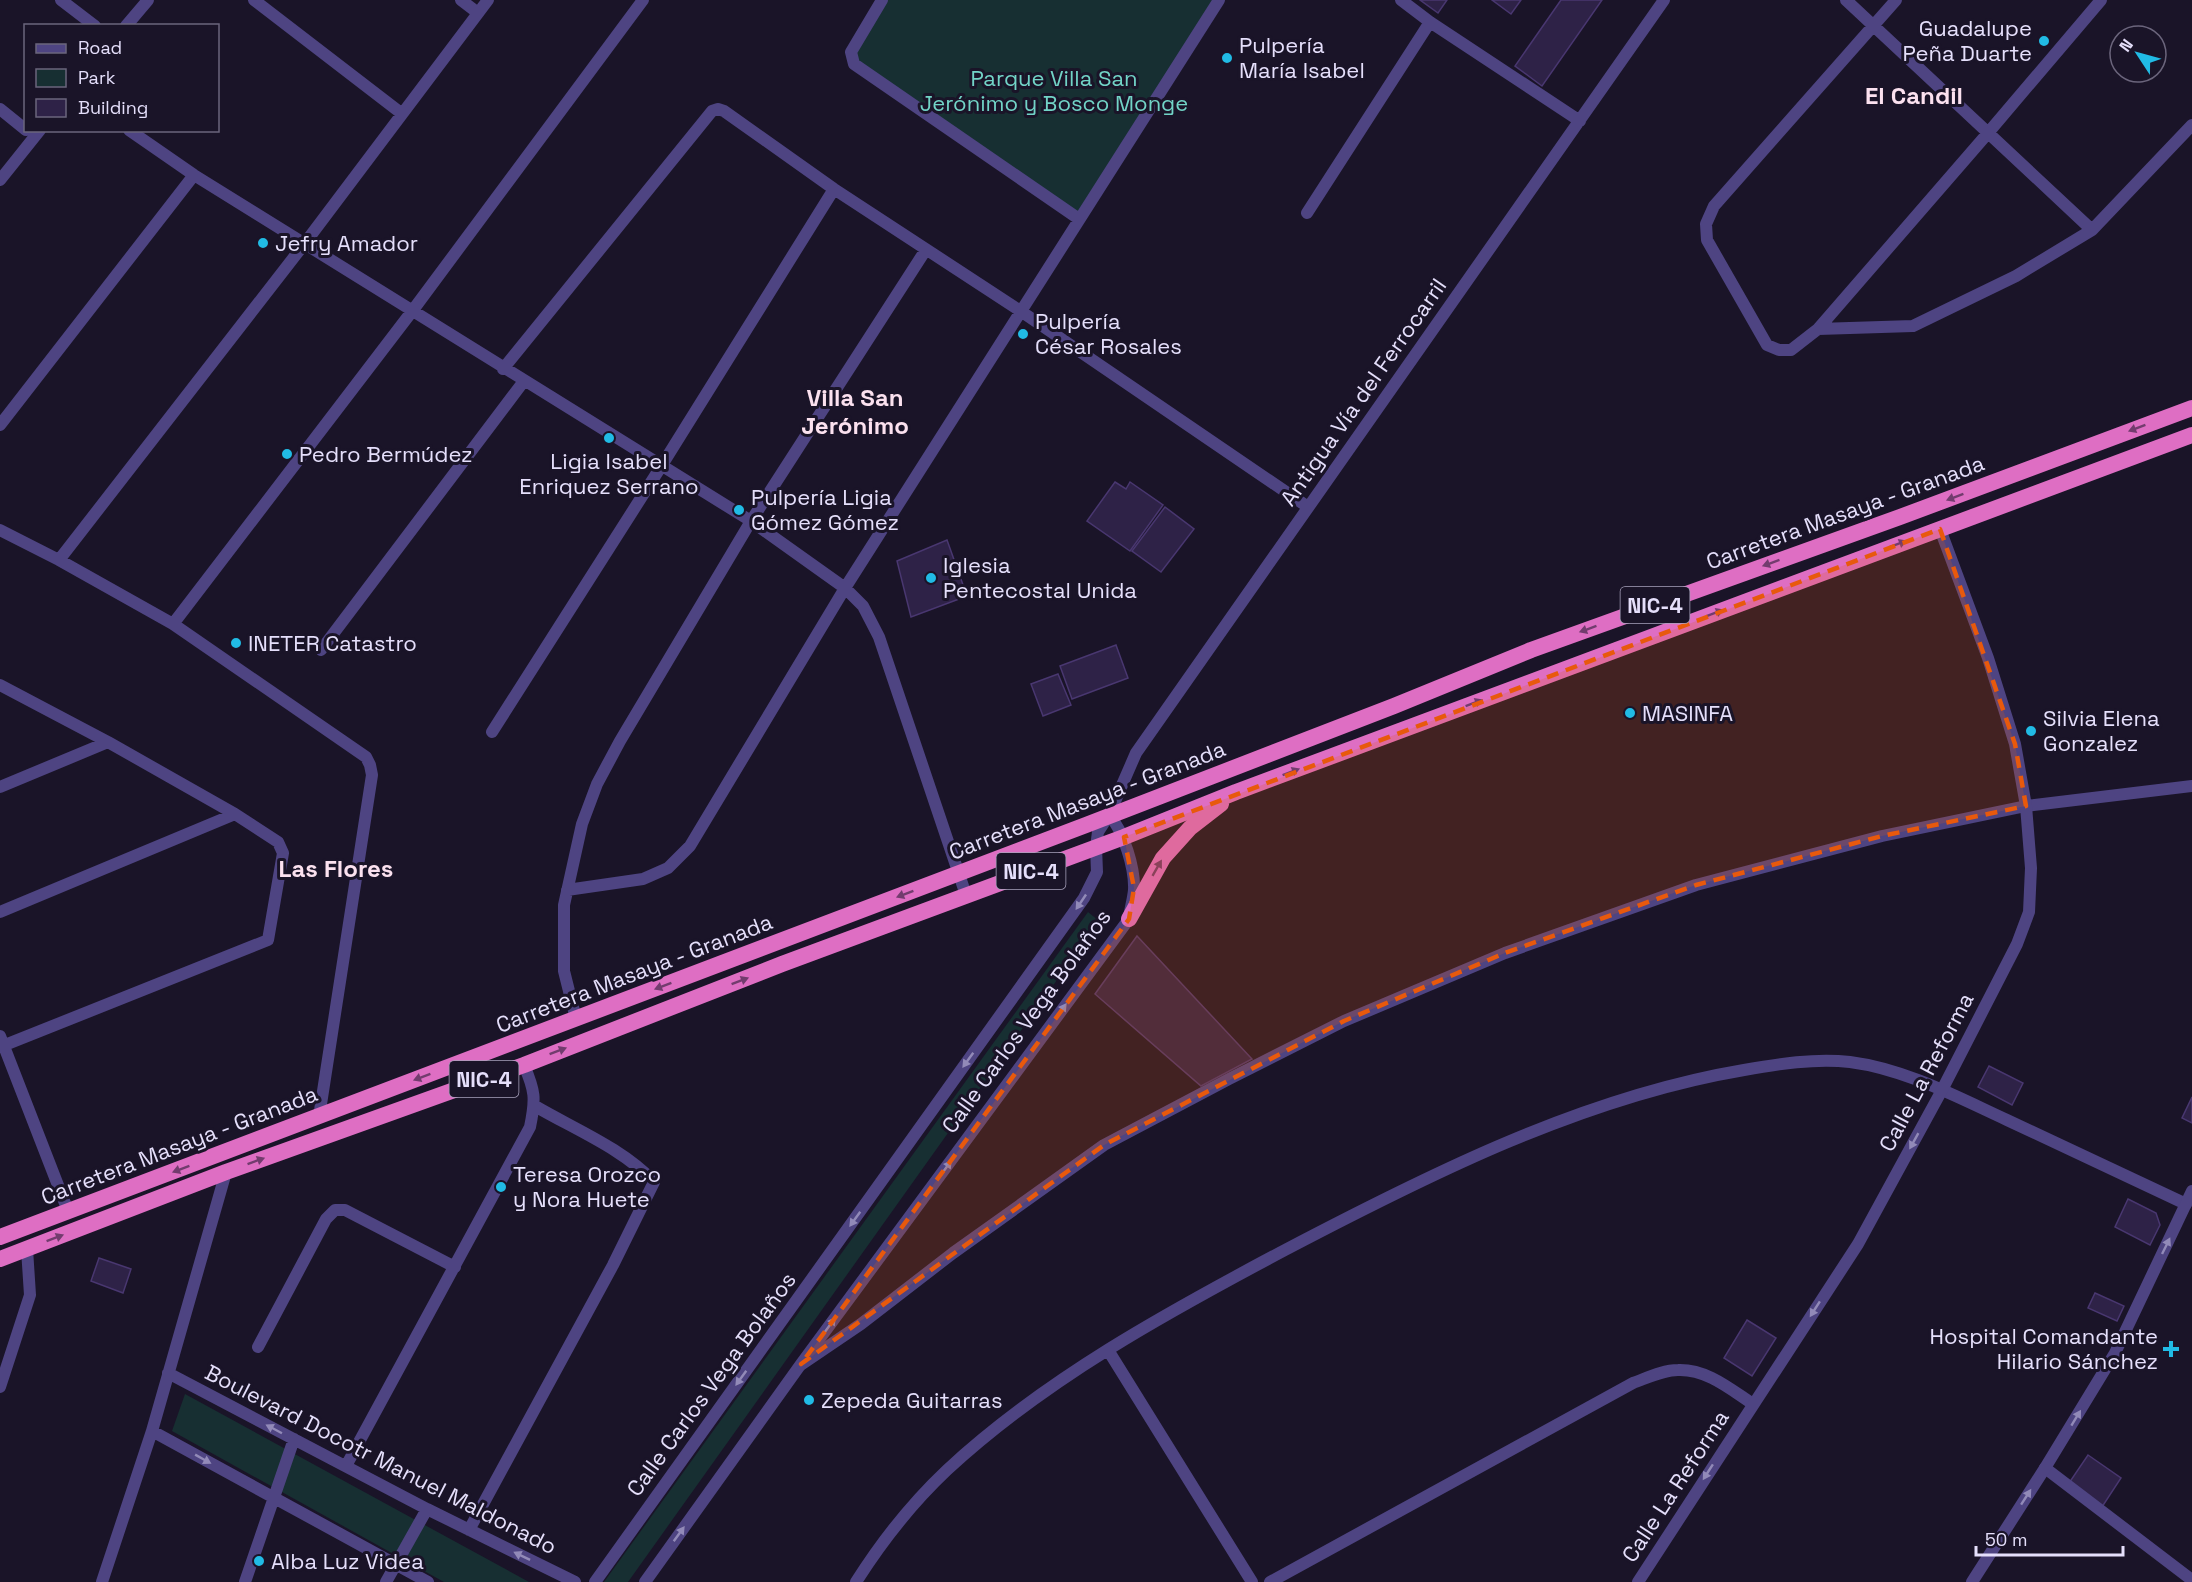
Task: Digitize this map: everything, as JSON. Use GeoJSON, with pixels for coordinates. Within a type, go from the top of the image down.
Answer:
{"type":"FeatureCollection","features":[{"type":"Feature","properties":{"kind":"highway","name":"Carretera Masaya - Granada"},"geometry":{"type":"LineString","coordinates":[[0,1237],[959,873],[1394,706],[1531,650],[1900,517],[2192,408]]}},
{"type":"Feature","properties":{"kind":"highway","name":"Carretera Masaya - Granada"},"geometry":{"type":"LineString","coordinates":[[0,1259],[226,1172],[524,1065],[966,895],[1124,837],[1236,792],[2192,435]]}},
{"type":"Feature","properties":{"kind":"highway"},"geometry":{"type":"LineString","coordinates":[[1129,919],[1163,858],[1190,828],[1236,792]]}},
{"type":"Feature","properties":{"kind":"street"},"geometry":{"type":"LineString","coordinates":[[61,0],[91,24]]}},
{"type":"Feature","properties":{"kind":"street"},"geometry":{"type":"LineString","coordinates":[[128,24],[148,0]]}},
{"type":"Feature","properties":{"kind":"street"},"geometry":{"type":"LineString","coordinates":[[254,0],[401,113]]}},
{"type":"Feature","properties":{"kind":"street"},"geometry":{"type":"LineString","coordinates":[[461,0],[478,14]]}},
{"type":"Feature","properties":{"kind":"street"},"geometry":{"type":"LineString","coordinates":[[59,560],[488,0]]}},
{"type":"Feature","properties":{"kind":"street"},"geometry":{"type":"LineString","coordinates":[[173,624],[413,310],[643,0]]}},
{"type":"Feature","properties":{"kind":"street"},"geometry":{"type":"LineString","coordinates":[[882,0],[851,52],[854,64],[1079,219]]}},
{"type":"Feature","properties":{"kind":"street"},"geometry":{"type":"LineString","coordinates":[[567,890],[644,879],[668,868],[690,846],[845,588],[1219,0]]}},
{"type":"Feature","properties":{"kind":"street"},"geometry":{"type":"LineString","coordinates":[[1401,0],[1430,22],[1580,121]]}},
{"type":"Feature","properties":{"kind":"street","name":"Antigua Vía del Ferrocarril"},"geometry":{"type":"LineString","coordinates":[[1109,815],[1136,753],[1233,618],[1308,507],[1664,0]]}},
{"type":"Feature","properties":{"kind":"street"},"geometry":{"type":"LineString","coordinates":[[1846,0],[2092,230]]}},
{"type":"Feature","properties":{"kind":"street"},"geometry":{"type":"LineString","coordinates":[[1896,0],[1714,206],[1706,224],[1707,240],[1767,345],[1779,350],[1791,350],[1818,329],[1989,133],[2101,0]]}},
{"type":"Feature","properties":{"kind":"street"},"geometry":{"type":"LineString","coordinates":[[1307,213],[1430,22]]}},
{"type":"Feature","properties":{"kind":"street"},"geometry":{"type":"LineString","coordinates":[[0,109],[24,126]]}},
{"type":"Feature","properties":{"kind":"street"},"geometry":{"type":"LineString","coordinates":[[503,369],[712,111],[718,109],[1308,507]]}},
{"type":"Feature","properties":{"kind":"street"},"geometry":{"type":"LineString","coordinates":[[1818,329],[1913,326],[2016,276],[2092,230],[2192,125]]}},
{"type":"Feature","properties":{"kind":"street"},"geometry":{"type":"LineString","coordinates":[[0,180],[32,132]]}},
{"type":"Feature","properties":{"kind":"street"},"geometry":{"type":"LineString","coordinates":[[132,132],[194,175],[751,521],[845,588],[863,606],[879,637],[966,895]]}},
{"type":"Feature","properties":{"kind":"street"},"geometry":{"type":"LineString","coordinates":[[0,425],[194,175]]}},
{"type":"Feature","properties":{"kind":"street"},"geometry":{"type":"LineString","coordinates":[[492,732],[834,189]]}},
{"type":"Feature","properties":{"kind":"street"},"geometry":{"type":"LineString","coordinates":[[576,1019],[564,971],[563,940],[567,890],[582,824],[597,784],[620,741],[751,521],[926,251]]}},
{"type":"Feature","properties":{"kind":"street"},"geometry":{"type":"LineString","coordinates":[[321,650],[524,381]]}},
{"type":"Feature","properties":{"kind":"street","name":"Calle La Reforma"},"geometry":{"type":"LineString","coordinates":[[1638,1582],[1858,1244],[2018,944],[2029,912],[2031,868],[2026,806],[2015,744],[1988,658],[1940,529]]}},
{"type":"Feature","properties":{"kind":"street"},"geometry":{"type":"LineString","coordinates":[[0,530],[59,560],[173,624],[366,757],[372,775],[319,1117]]}},
{"type":"Feature","properties":{"kind":"street"},"geometry":{"type":"LineString","coordinates":[[0,686],[108,742],[235,814],[278,842],[283,853],[268,940],[1,1043],[68,1211]]}},
{"type":"Feature","properties":{"kind":"street"},"geometry":{"type":"LineString","coordinates":[[0,787],[108,742]]}},
{"type":"Feature","properties":{"kind":"street"},"geometry":{"type":"LineString","coordinates":[[801,1364],[861,1324],[953,1253],[1104,1145],[1344,1021],[1505,953],[1696,885],[1882,836],[2026,806],[2192,786]]}},
{"type":"Feature","properties":{"kind":"street"},"geometry":{"type":"LineString","coordinates":[[0,912],[235,814]]}},
{"type":"Feature","properties":{"kind":"street","name":"Calle Carlos Vega Bolaños"},"geometry":{"type":"LineString","coordinates":[[595,1582],[1084,898],[1097,872],[1098,832],[1109,815],[1118,824],[1124,837],[1134,888],[1129,919],[801,1364],[645,1582]]}},
{"type":"Feature","properties":{"kind":"street"},"geometry":{"type":"LineString","coordinates":[[856,1582],[891,1531],[947,1470],[1034,1400],[1108,1350],[1219,1285],[1381,1199],[1513,1139],[1672,1084],[1787,1063],[1849,1062],[1895,1072],[1942,1090],[2186,1204]]}},
{"type":"Feature","properties":{"kind":"street"},"geometry":{"type":"LineString","coordinates":[[345,1466],[530,1127],[535,1106],[534,1088],[524,1065]]}},
{"type":"Feature","properties":{"kind":"street"},"geometry":{"type":"LineString","coordinates":[[469,1530],[613,1266],[654,1182],[619,1154],[535,1106]]}},
{"type":"Feature","properties":{"kind":"street"},"geometry":{"type":"LineString","coordinates":[[102,1582],[152,1431],[226,1172]]}},
{"type":"Feature","properties":{"kind":"street"},"geometry":{"type":"LineString","coordinates":[[1972,1582],[2115,1353],[2192,1191]]}},
{"type":"Feature","properties":{"kind":"street"},"geometry":{"type":"LineString","coordinates":[[258,1347],[326,1219],[335,1210],[345,1210],[455,1267]]}},
{"type":"Feature","properties":{"kind":"street"},"geometry":{"type":"LineString","coordinates":[[0,1387],[30,1295],[27,1249]]}},
{"type":"Feature","properties":{"kind":"street"},"geometry":{"type":"LineString","coordinates":[[1108,1350],[1252,1582]]}},
{"type":"Feature","properties":{"kind":"street"},"geometry":{"type":"LineString","coordinates":[[1270,1582],[1633,1383],[1677,1370],[1698,1372],[1716,1380],[1753,1404]]}},
{"type":"Feature","properties":{"kind":"street","name":"Boulevard Docotr Manuel Maldonado"},"geometry":{"type":"LineString","coordinates":[[168,1373],[427,1509],[575,1582]]}},
{"type":"Feature","properties":{"kind":"street"},"geometry":{"type":"LineString","coordinates":[[152,1431],[428,1582]]}},
{"type":"Feature","properties":{"kind":"street"},"geometry":{"type":"LineString","coordinates":[[245,1582],[294,1439]]}},
{"type":"Feature","properties":{"kind":"street"},"geometry":{"type":"LineString","coordinates":[[2045,1468],[2192,1580]]}},
{"type":"Feature","properties":{"kind":"street"},"geometry":{"type":"LineString","coordinates":[[387,1582],[427,1509]]}},
{"type":"Feature","properties":{"kind":"highlighted area"},"geometry":{"type":"Polygon","coordinates":[[[1940,529],[2015,744],[2026,806],[1882,836],[1696,885],[1505,953],[1344,1021],[1104,1145],[801,1364],[1129,919],[1134,888],[1124,837],[1940,529]]]}},
{"type":"Feature","properties":{"kind":"green space","name":"Parque Villa San Jerónimo y Bosco Monge"},"geometry":{"type":"Polygon","coordinates":[[[882,0],[1219,0],[1079,219],[851,58],[882,0]]]}},
{"type":"Feature","properties":{"kind":"green space"},"geometry":{"type":"Polygon","coordinates":[[[1088,912],[1099,921],[628,1582],[604,1582],[1088,912]]]}},
{"type":"Feature","properties":{"kind":"green space"},"geometry":{"type":"Polygon","coordinates":[[[185,1394],[529,1582],[444,1582],[172,1431],[185,1394]]]}},
{"type":"Feature","properties":{"kind":"building"},"geometry":{"type":"Polygon","coordinates":[[[1420,0],[1447,0],[1438,13],[1420,0]]]}},
{"type":"Feature","properties":{"kind":"building"},"geometry":{"type":"Polygon","coordinates":[[[1492,0],[1521,0],[1511,14],[1492,0]]]}},
{"type":"Feature","properties":{"kind":"building"},"geometry":{"type":"Polygon","coordinates":[[[1561,0],[1602,0],[1542,86],[1515,66],[1561,0]]]}},
{"type":"Feature","properties":{"kind":"building"},"geometry":{"type":"Polygon","coordinates":[[[1115,482],[1126,489],[1130,482],[1163,505],[1130,551],[1087,521],[1115,482]]]}},
{"type":"Feature","properties":{"kind":"building"},"geometry":{"type":"Polygon","coordinates":[[[1165,507],[1194,529],[1161,572],[1132,551],[1165,507]]]}},
{"type":"Feature","properties":{"kind":"building","name":"Iglesia Pentecostal Unida"},"geometry":{"type":"Polygon","coordinates":[[[947,540],[967,596],[911,617],[897,561],[947,540]]]}},
{"type":"Feature","properties":{"kind":"building"},"geometry":{"type":"Polygon","coordinates":[[[1116,645],[1128,678],[1072,699],[1060,666],[1116,645]]]}},
{"type":"Feature","properties":{"kind":"building"},"geometry":{"type":"Polygon","coordinates":[[[1058,674],[1071,705],[1043,716],[1031,684],[1058,674]]]}},
{"type":"Feature","properties":{"kind":"building"},"geometry":{"type":"Polygon","coordinates":[[[1137,936],[1252,1059],[1201,1086],[1095,994],[1137,936]]]}},
{"type":"Feature","properties":{"kind":"building"},"geometry":{"type":"Polygon","coordinates":[[[1989,1066],[2023,1083],[2012,1105],[1978,1087],[1989,1066]]]}},
{"type":"Feature","properties":{"kind":"building"},"geometry":{"type":"Polygon","coordinates":[[[2192,1097],[2192,1123],[2182,1118],[2192,1097]]]}},
{"type":"Feature","properties":{"kind":"building"},"geometry":{"type":"Polygon","coordinates":[[[2128,1199],[2156,1213],[2160,1225],[2150,1245],[2115,1227],[2128,1199]]]}},
{"type":"Feature","properties":{"kind":"building"},"geometry":{"type":"Polygon","coordinates":[[[99,1258],[131,1269],[123,1293],[91,1281],[99,1258]]]}},
{"type":"Feature","properties":{"kind":"building"},"geometry":{"type":"Polygon","coordinates":[[[2095,1293],[2124,1306],[2117,1321],[2088,1308],[2095,1293]]]}},
{"type":"Feature","properties":{"kind":"building"},"geometry":{"type":"Polygon","coordinates":[[[1747,1320],[1776,1338],[1752,1376],[1724,1358],[1747,1320]]]}},
{"type":"Feature","properties":{"kind":"building"},"geometry":{"type":"Polygon","coordinates":[[[2088,1455],[2121,1478],[2102,1507],[2069,1483],[2088,1455]]]}},
{"type":"Feature","properties":{"kind":"place","name":"Guadalupe Peña Duarte"},"geometry":{"type":"Point","coordinates":[2044,41]}},
{"type":"Feature","properties":{"kind":"place","name":"Pulpería María Isabel"},"geometry":{"type":"Point","coordinates":[1227,58]}},
{"type":"Feature","properties":{"kind":"place","name":"Jefry Amador"},"geometry":{"type":"Point","coordinates":[263,243]}},
{"type":"Feature","properties":{"kind":"place","name":"Pulpería César Rosales"},"geometry":{"type":"Point","coordinates":[1023,334]}},
{"type":"Feature","properties":{"kind":"place","name":"Ligia Isabel Enriquez Serrano"},"geometry":{"type":"Point","coordinates":[609,438]}},
{"type":"Feature","properties":{"kind":"place","name":"Pedro Bermúdez"},"geometry":{"type":"Point","coordinates":[287,454]}},
{"type":"Feature","properties":{"kind":"place","name":"Pulpería Ligia Gómez Gómez"},"geometry":{"type":"Point","coordinates":[739,510]}},
{"type":"Feature","properties":{"kind":"place","name":"Iglesia Pentecostal Unida"},"geometry":{"type":"Point","coordinates":[931,578]}},
{"type":"Feature","properties":{"kind":"place","name":"INETER Catastro"},"geometry":{"type":"Point","coordinates":[236,643]}},
{"type":"Feature","properties":{"kind":"place","name":"MASINFA"},"geometry":{"type":"Point","coordinates":[1630,713]}},
{"type":"Feature","properties":{"kind":"place","name":"Silvia Elena Gonzalez"},"geometry":{"type":"Point","coordinates":[2031,731]}},
{"type":"Feature","properties":{"kind":"place","name":"Teresa Orozco y Nora Huete"},"geometry":{"type":"Point","coordinates":[501,1187]}},
{"type":"Feature","properties":{"kind":"place","name":"Hospital Comandante Hilario Sánchez"},"geometry":{"type":"Point","coordinates":[2171,1349]}},
{"type":"Feature","properties":{"kind":"place","name":"Zepeda Guitarras"},"geometry":{"type":"Point","coordinates":[809,1400]}},
{"type":"Feature","properties":{"kind":"place","name":"Alba Luz Videa"},"geometry":{"type":"Point","coordinates":[259,1561]}},
{"type":"Feature","properties":{"kind":"district","name":"El Candil"},"geometry":{"type":"Point","coordinates":[1914,95]}},
{"type":"Feature","properties":{"kind":"district","name":"Villa San Jerónimo"},"geometry":{"type":"Point","coordinates":[855,411]}},
{"type":"Feature","properties":{"kind":"district","name":"Las Flores"},"geometry":{"type":"Point","coordinates":[336,868]}}]}
